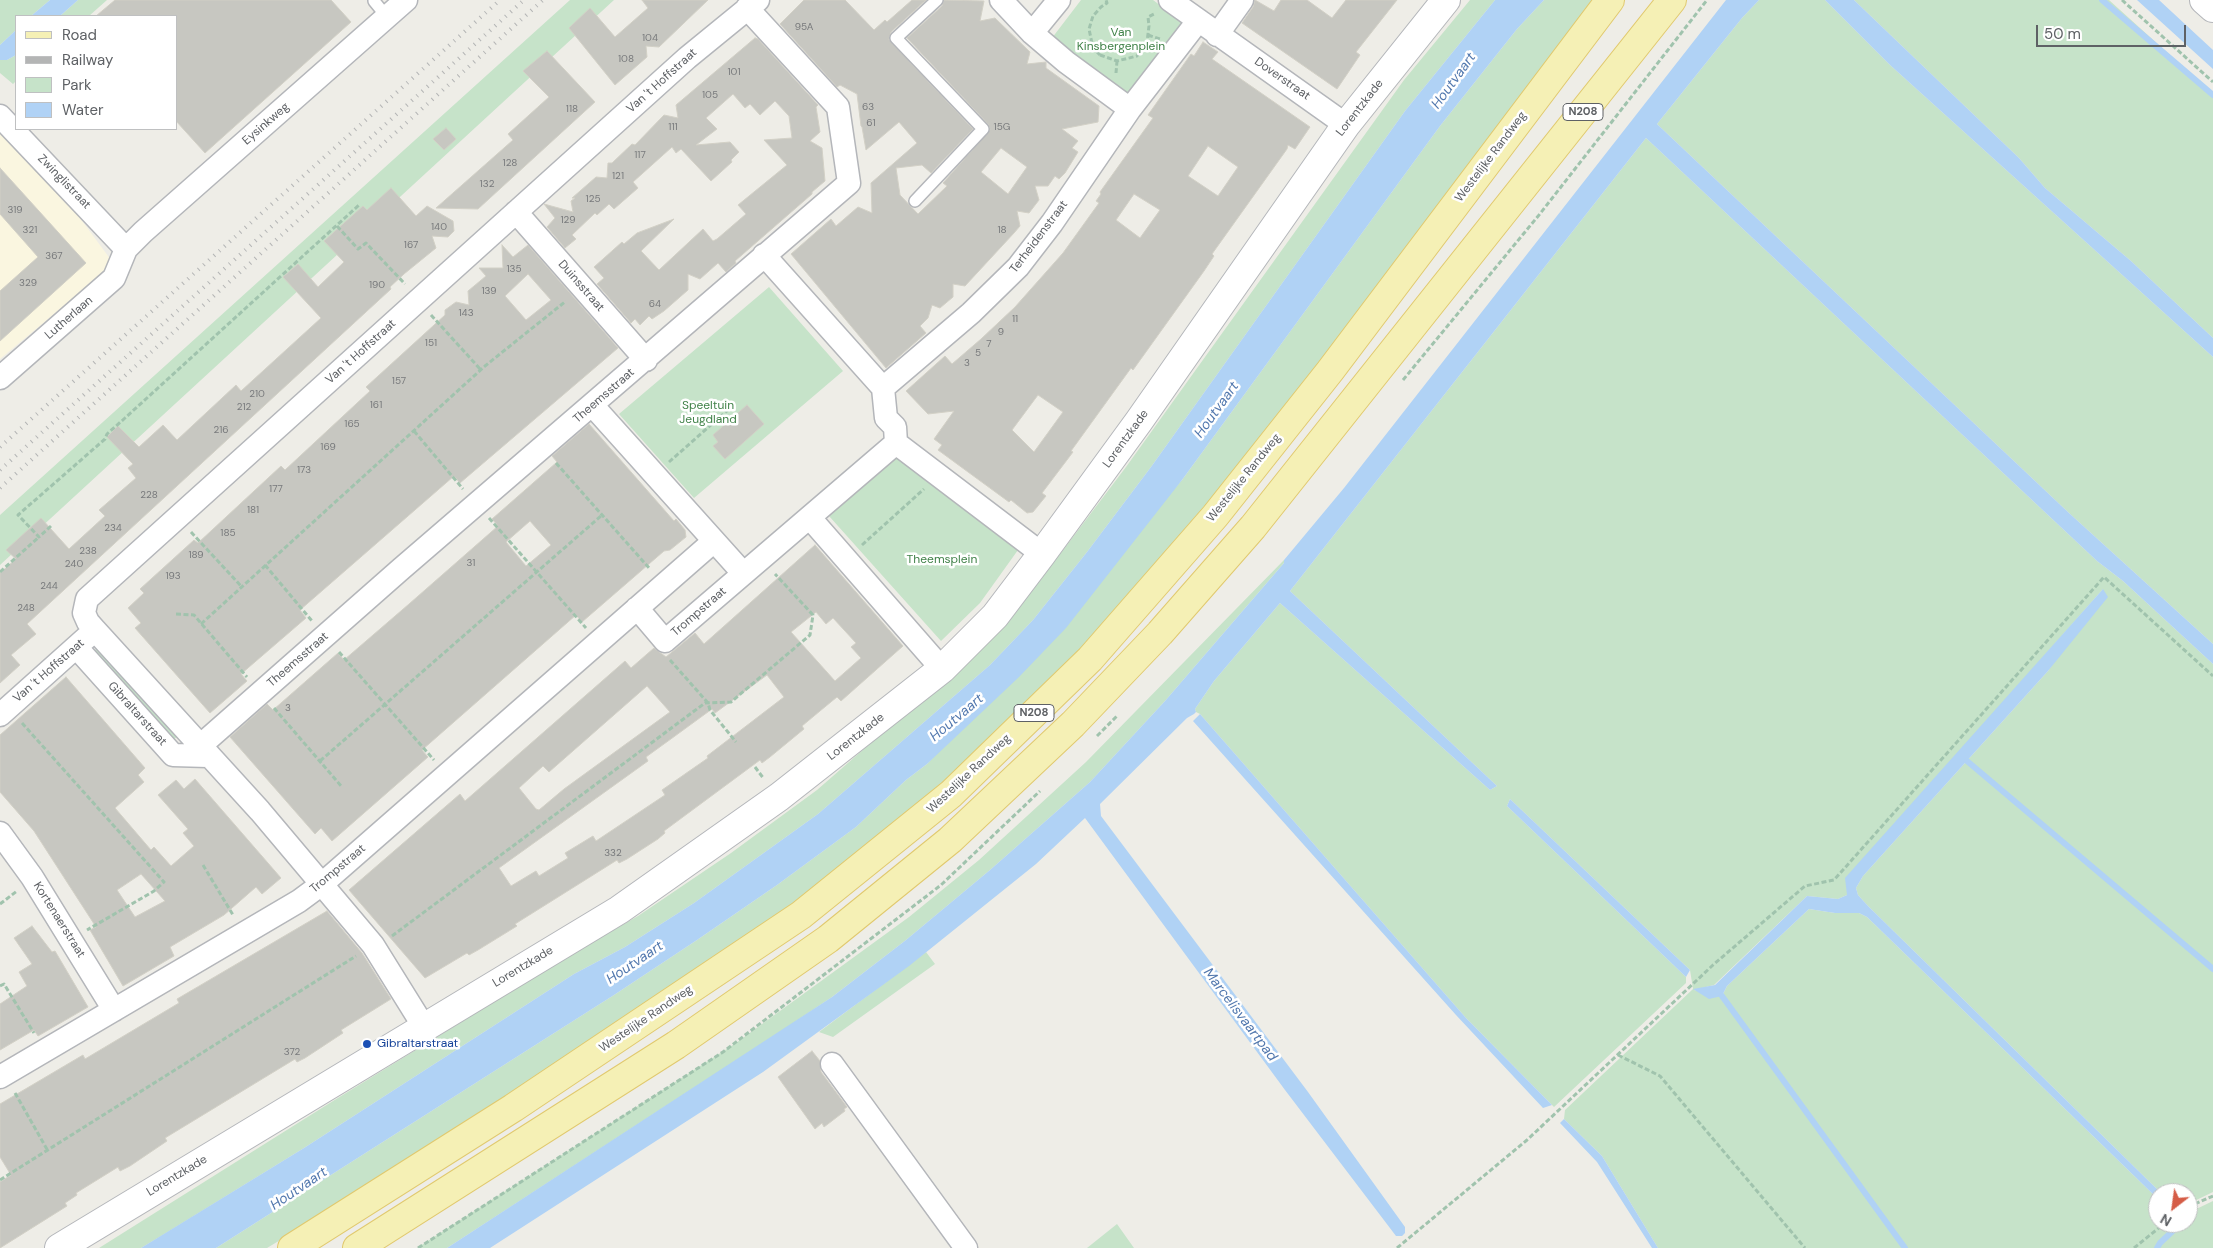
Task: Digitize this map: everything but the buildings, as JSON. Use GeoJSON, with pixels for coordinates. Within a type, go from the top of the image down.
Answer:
{"type":"FeatureCollection","features":[{"type":"Feature","properties":{"kind":"main road","name":"Westelijke Randweg"},"geometry":{"type":"LineString","coordinates":[[292,1248],[513,1108],[801,915],[951,794],[1090,659],[1215,516],[1330,371],[1610,0]]}},
{"type":"Feature","properties":{"kind":"main road","name":"N208"},"geometry":{"type":"LineString","coordinates":[[357,1248],[676,1045],[828,938],[950,840],[1073,724],[1160,634],[1253,527],[1672,0]]}},
{"type":"Feature","properties":{"kind":"street","name":"Eysinkweg"},"geometry":{"type":"LineString","coordinates":[[126,249],[380,9],[406,0]]}},
{"type":"Feature","properties":{"kind":"street"},"geometry":{"type":"LineString","coordinates":[[1001,0],[1032,33],[1130,109],[1198,21],[1174,3]]}},
{"type":"Feature","properties":{"kind":"street"},"geometry":{"type":"LineString","coordinates":[[1032,33],[1059,0]]}},
{"type":"Feature","properties":{"kind":"street"},"geometry":{"type":"LineString","coordinates":[[1217,35],[1242,0]]}},
{"type":"Feature","properties":{"kind":"street","name":"Lorentzkade"},"geometry":{"type":"LineString","coordinates":[[59,1248],[619,910],[779,797],[942,669],[995,616],[1042,554],[1139,422],[1346,125],[1446,0]]}},
{"type":"Feature","properties":{"kind":"street"},"geometry":{"type":"LineString","coordinates":[[2204,0],[2213,8]]}},
{"type":"Feature","properties":{"kind":"street","name":"Van 't Hoffstraat"},"geometry":{"type":"LineString","coordinates":[[4,711],[95,630],[84,613],[87,599],[687,58],[752,4]]}},
{"type":"Feature","properties":{"kind":"street","name":"Theemsstraat"},"geometry":{"type":"LineString","coordinates":[[204,751],[260,693],[849,183],[838,107],[752,4]]}},
{"type":"Feature","properties":{"kind":"street","name":"Doverstraat"},"geometry":{"type":"LineString","coordinates":[[1198,21],[1346,125]]}},
{"type":"Feature","properties":{"kind":"street","name":"Terheidenstraat"},"geometry":{"type":"LineString","coordinates":[[883,388],[971,313],[1018,267],[1052,223],[1130,109]]}},
{"type":"Feature","properties":{"kind":"street","name":"Zwinglistraat"},"geometry":{"type":"LineString","coordinates":[[0,116],[126,249]]}},
{"type":"Feature","properties":{"kind":"street","name":"Duinsstraat"},"geometry":{"type":"LineString","coordinates":[[516,212],[646,360]]}},
{"type":"Feature","properties":{"kind":"street","name":"Lutherlaan"},"geometry":{"type":"LineString","coordinates":[[0,378],[114,278],[126,249]]}},
{"type":"Feature","properties":{"kind":"street"},"geometry":{"type":"LineString","coordinates":[[764,255],[883,388],[886,418],[895,427],[896,443]]}},
{"type":"Feature","properties":{"kind":"street"},"geometry":{"type":"LineString","coordinates":[[593,406],[744,573],[896,443]]}},
{"type":"Feature","properties":{"kind":"street"},"geometry":{"type":"LineString","coordinates":[[896,443],[1042,554]]}},
{"type":"Feature","properties":{"kind":"street"},"geometry":{"type":"LineString","coordinates":[[810,518],[942,669]]}},
{"type":"Feature","properties":{"kind":"street","name":"Trompstraat"},"geometry":{"type":"LineString","coordinates":[[2,1076],[299,901],[322,884],[714,541]]}},
{"type":"Feature","properties":{"kind":"street","name":"Trompstraat"},"geometry":{"type":"LineString","coordinates":[[637,608],[665,641],[744,573]]}},
{"type":"Feature","properties":{"kind":"street","name":"Gibraltarstraat"},"geometry":{"type":"LineString","coordinates":[[95,630],[322,884],[375,947],[424,1026]]}},
{"type":"Feature","properties":{"kind":"street","name":"Gibraltarstraat"},"geometry":{"type":"LineString","coordinates":[[77,648],[172,755],[204,751]]}},
{"type":"Feature","properties":{"kind":"street","name":"Kortenaerstraat"},"geometry":{"type":"LineString","coordinates":[[0,833],[32,877],[114,1010]]}},
{"type":"Feature","properties":{"kind":"street"},"geometry":{"type":"LineString","coordinates":[[832,1064],[966,1248]]}},
{"type":"Feature","properties":{"kind":"lane"},"geometry":{"type":"LineString","coordinates":[[915,201],[983,129],[896,38],[937,0]]}},
{"type":"Feature","properties":{"kind":"path"},"geometry":{"type":"LineString","coordinates":[[1106,0],[1107,3],[1097,10],[1091,20],[1089,29],[1093,48],[1100,56],[1117,62],[1137,56],[1147,42],[1148,16],[1174,3]]}},
{"type":"Feature","properties":{"kind":"path"},"geometry":{"type":"LineString","coordinates":[[2122,0],[2213,82]]}},
{"type":"Feature","properties":{"kind":"path"},"geometry":{"type":"LineString","coordinates":[[1085,76],[1100,56]]}},
{"type":"Feature","properties":{"kind":"path"},"geometry":{"type":"LineString","coordinates":[[39,537],[18,515],[105,439],[107,434],[188,359],[359,205]]}},
{"type":"Feature","properties":{"kind":"path"},"geometry":{"type":"LineString","coordinates":[[337,226],[358,249],[366,243],[419,299],[481,370]]}},
{"type":"Feature","properties":{"kind":"path"},"geometry":{"type":"LineString","coordinates":[[201,624],[481,370],[582,287]]}},
{"type":"Feature","properties":{"kind":"path"},"geometry":{"type":"LineString","coordinates":[[654,475],[729,409]]}},
{"type":"Feature","properties":{"kind":"path"},"geometry":{"type":"LineString","coordinates":[[414,431],[598,641]]}},
{"type":"Feature","properties":{"kind":"path"},"geometry":{"type":"LineString","coordinates":[[543,448],[663,584]]}},
{"type":"Feature","properties":{"kind":"path"},"geometry":{"type":"LineString","coordinates":[[846,560],[940,475]]}},
{"type":"Feature","properties":{"kind":"path"},"geometry":{"type":"LineString","coordinates":[[320,761],[602,516]]}},
{"type":"Feature","properties":{"kind":"path"},"geometry":{"type":"LineString","coordinates":[[178,517],[241,586]]}},
{"type":"Feature","properties":{"kind":"path"},"geometry":{"type":"LineString","coordinates":[[0,572],[51,526]]}},
{"type":"Feature","properties":{"kind":"path"},"geometry":{"type":"LineString","coordinates":[[0,1180],[375,947],[705,703],[731,702],[810,635],[813,615],[762,558]]}},
{"type":"Feature","properties":{"kind":"path"},"geometry":{"type":"LineString","coordinates":[[265,565],[446,774]]}},
{"type":"Feature","properties":{"kind":"path"},"geometry":{"type":"LineString","coordinates":[[1397,1248],[1527,1140],[1713,965],[1805,886],[1834,880],[2104,577],[2213,676]]}},
{"type":"Feature","properties":{"kind":"path"},"geometry":{"type":"LineString","coordinates":[[176,614],[194,615],[342,787]]}},
{"type":"Feature","properties":{"kind":"path"},"geometry":{"type":"LineString","coordinates":[[665,641],[665,653],[708,703],[710,710],[736,742]]}},
{"type":"Feature","properties":{"kind":"path"},"geometry":{"type":"LineString","coordinates":[[4,711],[164,882],[154,891],[72,940]]}},
{"type":"Feature","properties":{"kind":"path"},"geometry":{"type":"LineString","coordinates":[[204,865],[243,933]]}},
{"type":"Feature","properties":{"kind":"path"},"geometry":{"type":"LineString","coordinates":[[0,986],[4,984],[45,1050]]}},
{"type":"Feature","properties":{"kind":"path"},"geometry":{"type":"LineString","coordinates":[[1618,1055],[1660,1076],[1805,1248]]}},
{"type":"Feature","properties":{"kind":"path"},"geometry":{"type":"LineString","coordinates":[[2,1076],[48,1151]]}},
{"type":"Feature","properties":{"kind":"path"},"geometry":{"type":"LineString","coordinates":[[2198,1203],[2213,1196]]}},
{"type":"Feature","properties":{"kind":"path"},"geometry":{"type":"LineString","coordinates":[[2134,1248],[2153,1233]]}},
{"type":"Feature","properties":{"kind":"shaded area"},"geometry":{"type":"Polygon","coordinates":[[[0,110],[114,264],[0,359],[0,110]]]}},
{"type":"Feature","properties":{"kind":"green space"},"geometry":{"type":"Polygon","coordinates":[[[0,0],[50,0],[32,15],[15,15],[15,31],[0,45],[0,0]]]}},
{"type":"Feature","properties":{"kind":"green space"},"geometry":{"type":"Polygon","coordinates":[[[78,0],[107,0],[90,15],[61,15],[78,0]]]}},
{"type":"Feature","properties":{"kind":"green space"},"geometry":{"type":"Polygon","coordinates":[[[570,0],[614,0],[0,565],[0,515],[570,0]]]}},
{"type":"Feature","properties":{"kind":"green space","name":"Van Kinsbergenplein"},"geometry":{"type":"Polygon","coordinates":[[[1081,0],[1153,0],[1184,23],[1128,95],[1052,38],[1081,0]]]}},
{"type":"Feature","properties":{"kind":"green space"},"geometry":{"type":"Polygon","coordinates":[[[1470,0],[1495,0],[1405,111],[1151,467],[1087,552],[1033,620],[990,665],[818,814],[694,903],[625,947],[574,974],[304,1148],[141,1248],[99,1248],[333,1101],[575,952],[638,916],[731,853],[817,790],[1007,624],[1126,467],[1404,80],[1470,0]]]}},
{"type":"Feature","properties":{"kind":"green space"},"geometry":{"type":"Polygon","coordinates":[[[1544,0],[1595,0],[1232,483],[1048,691],[891,830],[745,943],[317,1218],[267,1248],[216,1248],[614,995],[697,940],[777,885],[856,827],[906,780],[927,764],[1182,480],[1440,126],[1517,29],[1544,0]]]}},
{"type":"Feature","properties":{"kind":"green space"},"geometry":{"type":"Polygon","coordinates":[[[1759,0],[1825,0],[1890,65],[2213,357],[2213,644],[2069,513],[1657,124],[1742,18],[1759,0]]]}},
{"type":"Feature","properties":{"kind":"green space"},"geometry":{"type":"Polygon","coordinates":[[[1854,0],[2109,0],[2213,94],[2213,338],[2131,261],[2045,188],[2019,158],[1854,0]]]}},
{"type":"Feature","properties":{"kind":"green space"},"geometry":{"type":"Polygon","coordinates":[[[15,56],[15,82],[13,84],[0,73],[0,60],[7,60],[15,56]]]}},
{"type":"Feature","properties":{"kind":"green space"},"geometry":{"type":"Polygon","coordinates":[[[1646,138],[2097,561],[2123,581],[2213,664],[2213,1192],[2198,1199],[2198,1183],[2151,1183],[1868,906],[1858,895],[1856,888],[1863,876],[2048,671],[2103,589],[2045,655],[1847,895],[1838,899],[1807,896],[1714,985],[1694,990],[1722,996],[1727,986],[1809,909],[1835,913],[1859,913],[1867,917],[2148,1189],[2148,1233],[2198,1233],[2198,1208],[2213,1201],[2213,1248],[1658,1248],[1602,1156],[1564,1119],[1565,1110],[1693,989],[1690,970],[1510,799],[1507,806],[1686,977],[1686,983],[1554,1107],[1466,1018],[1200,714],[1196,712],[1195,709],[1214,681],[1280,603],[1490,790],[1497,786],[1290,591],[1646,138]]]}},
{"type":"Feature","properties":{"kind":"green space","name":"Speeltuin Jeugdland"},"geometry":{"type":"Polygon","coordinates":[[[769,287],[843,371],[694,498],[619,414],[769,287]]]}},
{"type":"Feature","properties":{"kind":"green space","name":"Theemsplein"},"geometry":{"type":"Polygon","coordinates":[[[896,456],[1018,550],[980,603],[941,641],[829,516],[896,456]]]}},
{"type":"Feature","properties":{"kind":"green space"},"geometry":{"type":"Polygon","coordinates":[[[1284,560],[1284,563],[1165,701],[1090,782],[990,870],[906,940],[832,997],[780,1032],[447,1248],[417,1248],[736,1043],[909,917],[979,860],[1086,762],[1284,560]]]}},
{"type":"Feature","properties":{"kind":"green space"},"geometry":{"type":"Polygon","coordinates":[[[98,647],[178,736],[165,746],[86,659],[98,647]]]}},
{"type":"Feature","properties":{"kind":"green space"},"geometry":{"type":"Polygon","coordinates":[[[926,952],[935,964],[833,1037],[819,1032],[926,952]]]}},
{"type":"Feature","properties":{"kind":"green space"},"geometry":{"type":"Polygon","coordinates":[[[1117,1224],[1134,1248],[1087,1248],[1117,1224]]]}},
{"type":"Feature","properties":{"kind":"water"},"geometry":{"type":"Polygon","coordinates":[[[50,0],[78,0],[61,15],[32,15],[50,0]]]}},
{"type":"Feature","properties":{"kind":"water","name":"Houtvaart"},"geometry":{"type":"Polygon","coordinates":[[[1495,0],[1544,0],[1517,29],[1440,126],[1182,480],[1066,628],[1019,677],[927,764],[906,780],[856,827],[777,885],[697,940],[614,995],[216,1248],[141,1248],[304,1148],[574,974],[625,947],[694,903],[818,814],[990,665],[1033,620],[1087,552],[1151,467],[1405,111],[1495,0]]]}},
{"type":"Feature","properties":{"kind":"water","name":"Marcelisvaartpad"},"geometry":{"type":"Polygon","coordinates":[[[1726,0],[1759,0],[1742,18],[1657,124],[2069,513],[2213,644],[2213,664],[2123,581],[2097,561],[1646,138],[1290,591],[1497,786],[1490,790],[1280,603],[1214,681],[1195,709],[1196,712],[1187,718],[1100,804],[1101,816],[1308,1092],[1405,1227],[1405,1233],[1402,1236],[1396,1236],[1285,1090],[1085,818],[1036,864],[909,966],[763,1072],[490,1248],[447,1248],[832,997],[906,940],[990,870],[1090,782],[1165,701],[1284,563],[1284,560],[1344,488],[1726,0]]]}},
{"type":"Feature","properties":{"kind":"water"},"geometry":{"type":"Polygon","coordinates":[[[1825,0],[1854,0],[2019,158],[2045,188],[2131,261],[2213,338],[2213,357],[1890,65],[1825,0]]]}},
{"type":"Feature","properties":{"kind":"water"},"geometry":{"type":"Polygon","coordinates":[[[2137,0],[2159,0],[2213,50],[2213,69],[2137,0]]]}},
{"type":"Feature","properties":{"kind":"water"},"geometry":{"type":"Polygon","coordinates":[[[15,31],[15,56],[7,60],[0,60],[0,45],[15,31]]]}},
{"type":"Feature","properties":{"kind":"water"},"geometry":{"type":"Polygon","coordinates":[[[2103,589],[2108,597],[2048,671],[1863,876],[1856,888],[1858,895],[1868,906],[2151,1183],[2148,1183],[2148,1189],[1867,917],[1859,913],[1835,913],[1809,909],[1727,986],[1722,996],[1709,999],[1693,989],[1715,985],[1807,896],[1838,899],[1847,895],[1845,878],[2103,589]]]}},
{"type":"Feature","properties":{"kind":"water"},"geometry":{"type":"Polygon","coordinates":[[[1200,714],[1466,1018],[1552,1105],[1543,1108],[1456,1015],[1193,721],[1200,714]]]}},
{"type":"Feature","properties":{"kind":"water"},"geometry":{"type":"Polygon","coordinates":[[[1510,799],[1690,970],[1686,977],[1507,806],[1510,799]]]}},
{"type":"Feature","properties":{"kind":"water"},"geometry":{"type":"Polygon","coordinates":[[[1564,1119],[1602,1156],[1658,1248],[1652,1248],[1597,1162],[1560,1123],[1564,1119]]]}},
{"type":"Feature","properties":{"kind":"waterway"},"geometry":{"type":"LineString","coordinates":[[2102,0],[2213,95]]}},
{"type":"Feature","properties":{"kind":"waterway"},"geometry":{"type":"LineString","coordinates":[[1967,761],[2213,969]]}},
{"type":"Feature","properties":{"kind":"waterway"},"geometry":{"type":"LineString","coordinates":[[1722,996],[1905,1248]]}},
{"type":"Feature","properties":{"kind":"waterway"},"geometry":{"type":"LineString","coordinates":[[2157,1248],[2171,1233]]}},
{"type":"Feature","properties":{"kind":"railway"},"geometry":{"type":"LineString","coordinates":[[0,447],[500,0]]}},
{"type":"Feature","properties":{"kind":"railway"},"geometry":{"type":"LineString","coordinates":[[0,470],[524,0]]}},
{"type":"Feature","properties":{"kind":"railway"},"geometry":{"type":"LineString","coordinates":[[0,488],[543,0]]}},
{"type":"Feature","properties":{"kind":"place","name":"Gibraltarstraat"},"geometry":{"type":"Point","coordinates":[367,1044]}}]}
